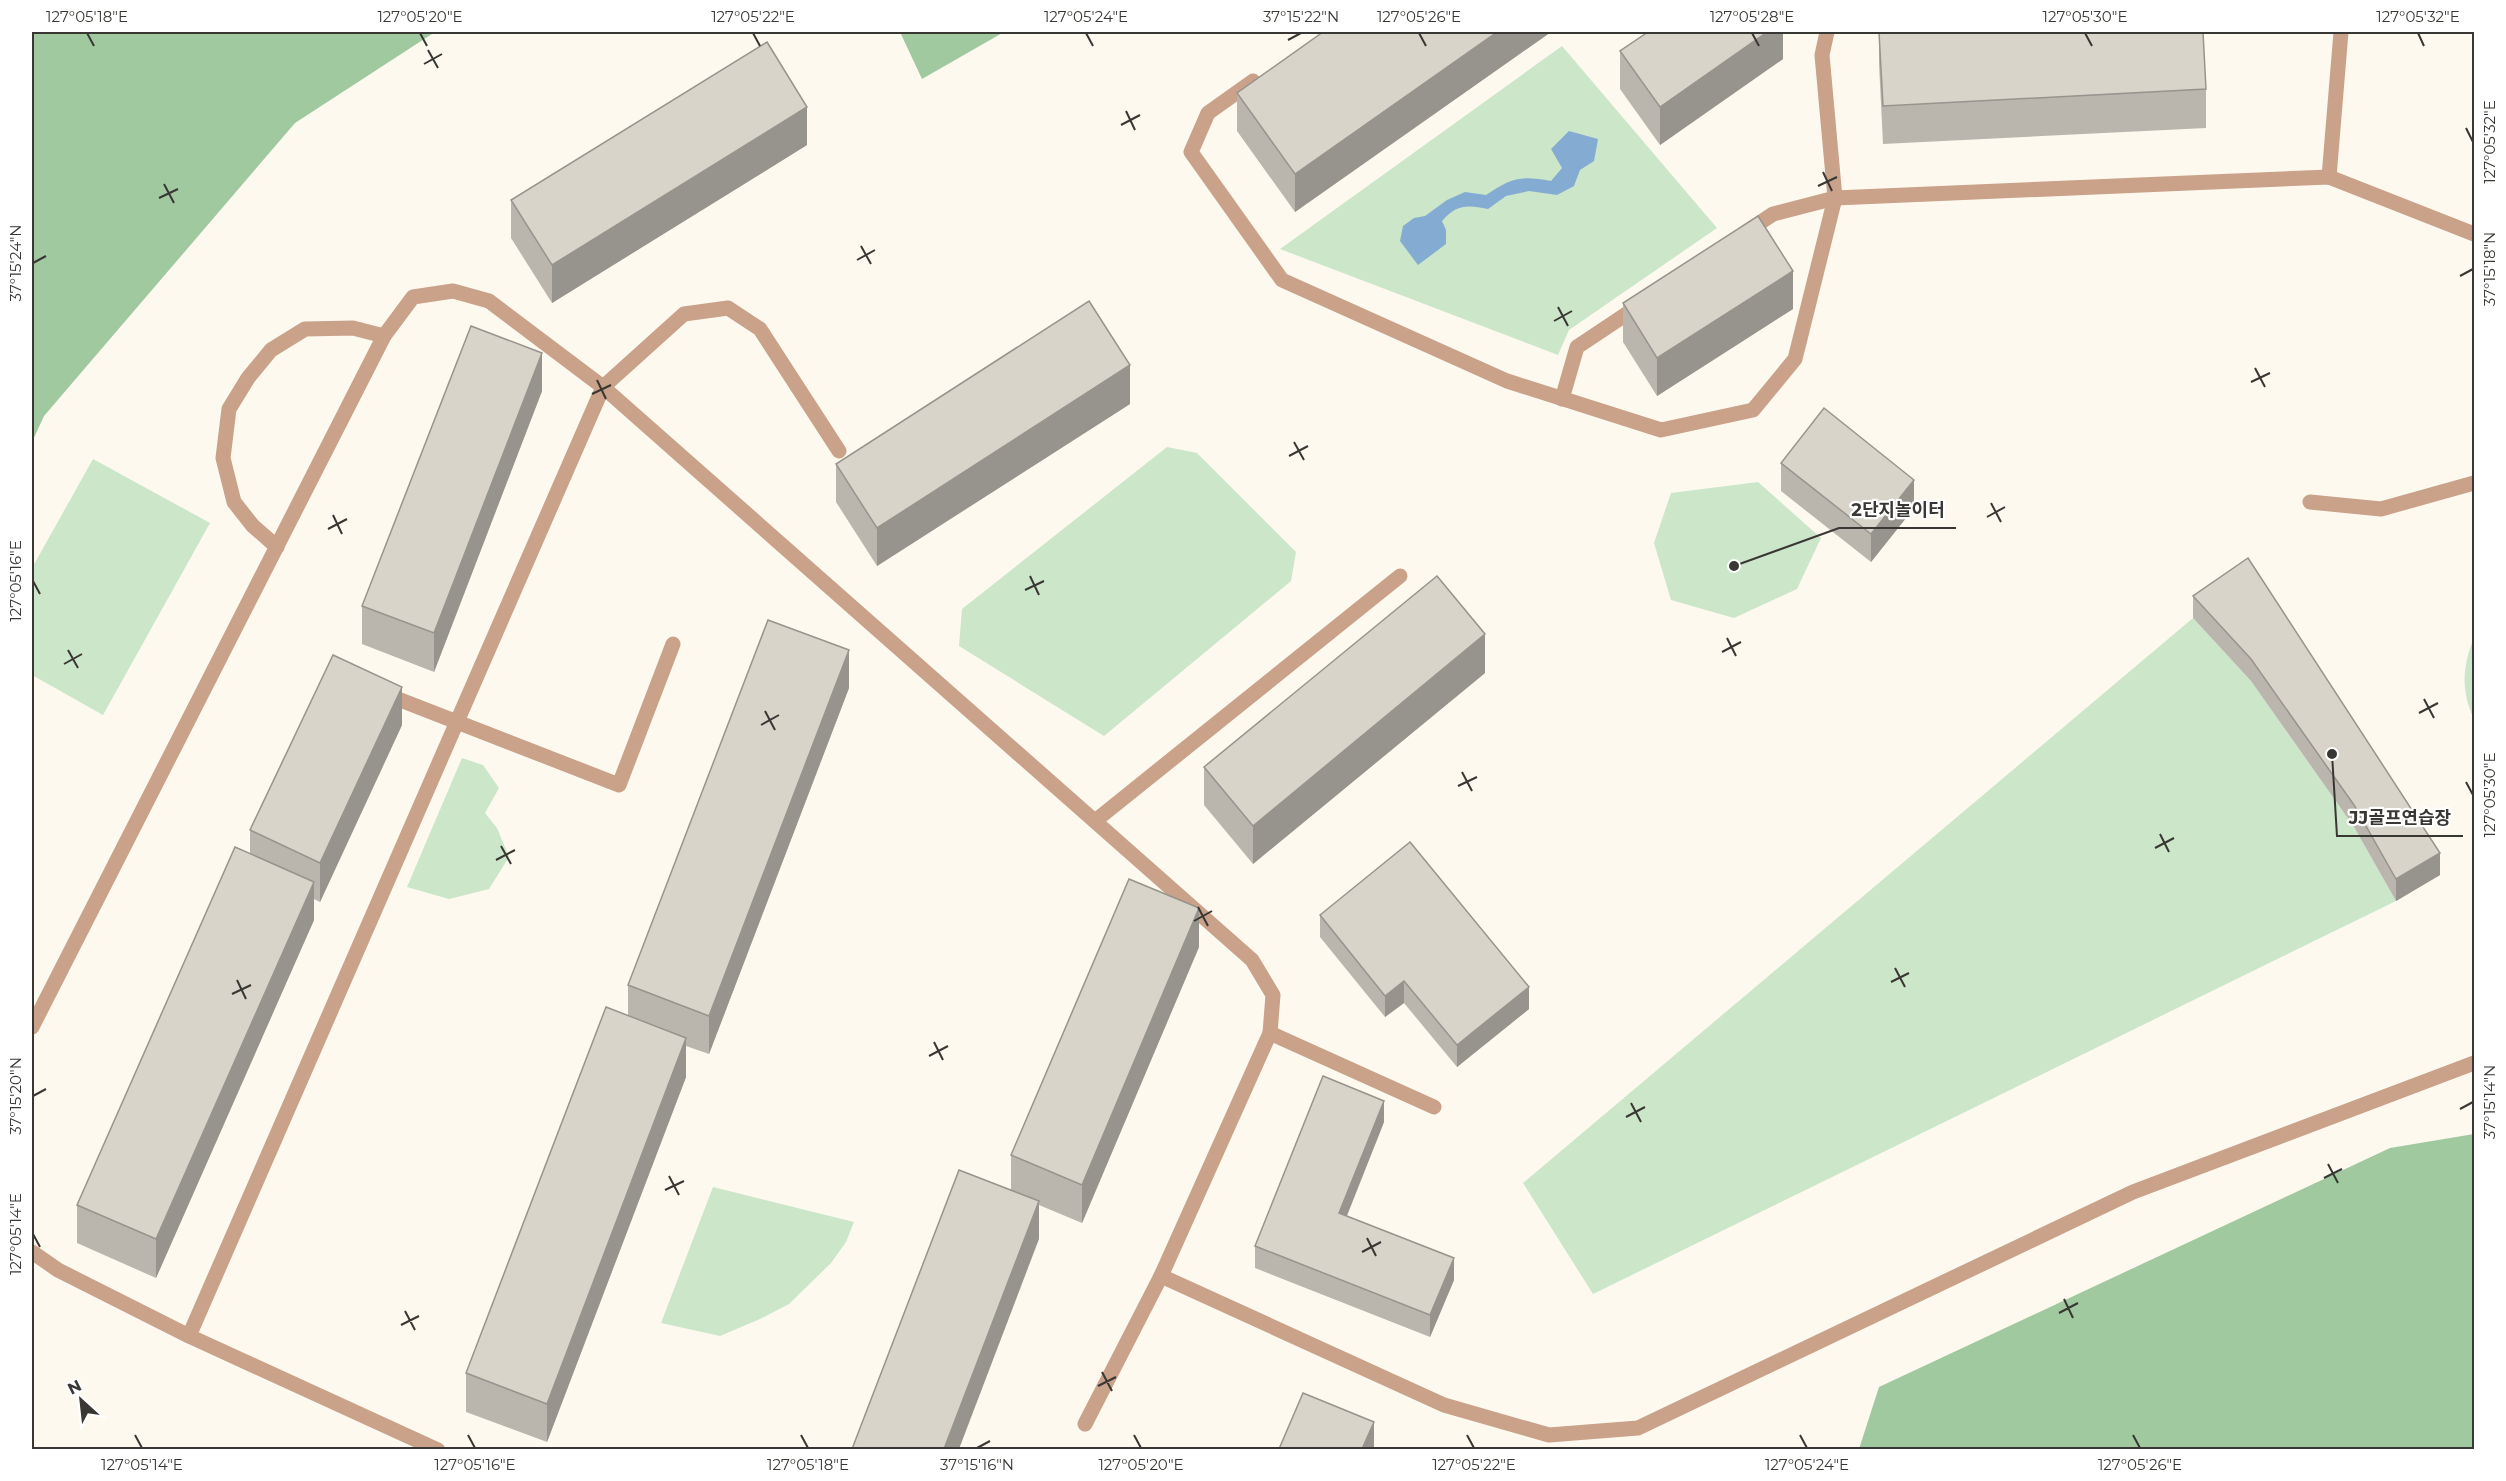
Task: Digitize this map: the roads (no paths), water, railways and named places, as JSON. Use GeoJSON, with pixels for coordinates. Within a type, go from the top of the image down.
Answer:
{"type":"FeatureCollection","features":[{"type":"Feature","properties":{"kind":"street"},"geometry":{"type":"LineString","coordinates":[[1266,72],[1208,113],[1191,152],[1282,280],[1507,381],[1661,430],[1753,410],[1795,359],[1835,198],[1822,55],[1827,32]]}},
{"type":"Feature","properties":{"kind":"street"},"geometry":{"type":"LineString","coordinates":[[2329,177],[2341,32]]}},
{"type":"Feature","properties":{"kind":"street"},"geometry":{"type":"LineString","coordinates":[[1734,241],[1773,214],[1835,198],[2329,177],[2475,234]]}},
{"type":"Feature","properties":{"kind":"street"},"geometry":{"type":"LineString","coordinates":[[32,1027],[384,336],[413,297],[453,291],[489,301],[603,387],[1095,821],[1252,960],[1273,995],[1270,1033],[1161,1276],[1085,1424]]}},
{"type":"Feature","properties":{"kind":"street"},"geometry":{"type":"LineString","coordinates":[[1562,399],[1577,347],[1656,294]]}},
{"type":"Feature","properties":{"kind":"street"},"geometry":{"type":"LineString","coordinates":[[189,1336],[603,387],[684,314],[728,308],[760,329],[839,451]]}},
{"type":"Feature","properties":{"kind":"street"},"geometry":{"type":"LineString","coordinates":[[277,547],[253,526],[234,502],[223,458],[229,409],[248,378],[271,350],[305,328],[352,328],[384,336]]}},
{"type":"Feature","properties":{"kind":"street"},"geometry":{"type":"LineString","coordinates":[[2310,502],[2381,509],[2475,483]]}},
{"type":"Feature","properties":{"kind":"street"},"geometry":{"type":"LineString","coordinates":[[1095,821],[1400,576]]}},
{"type":"Feature","properties":{"kind":"street"},"geometry":{"type":"LineString","coordinates":[[379,691],[619,785],[673,644]]}},
{"type":"Feature","properties":{"kind":"street"},"geometry":{"type":"LineString","coordinates":[[1270,1033],[1434,1107]]}},
{"type":"Feature","properties":{"kind":"street"},"geometry":{"type":"LineString","coordinates":[[1161,1276],[1444,1405],[1549,1435],[1638,1428],[2133,1192],[2475,1063]]}},
{"type":"Feature","properties":{"kind":"street"},"geometry":{"type":"LineString","coordinates":[[32,1252],[58,1270],[189,1336],[438,1449]]}},
{"type":"Feature","properties":{"kind":"water"},"geometry":{"type":"Polygon","coordinates":[[[1569,131],[1598,139],[1594,161],[1580,170],[1574,186],[1557,195],[1529,191],[1506,196],[1488,209],[1463,207],[1453,211],[1442,221],[1446,230],[1446,244],[1418,265],[1400,241],[1403,226],[1414,218],[1425,216],[1447,200],[1465,192],[1486,195],[1502,185],[1524,178],[1551,181],[1562,168],[1551,149],[1569,131]]]}},
{"type":"Feature","properties":{"kind":"place","name":"2단지놀이터"},"geometry":{"type":"Point","coordinates":[1734,566]}},
{"type":"Feature","properties":{"kind":"place","name":"JJ골프연습장"},"geometry":{"type":"Point","coordinates":[2332,754]}}]}
